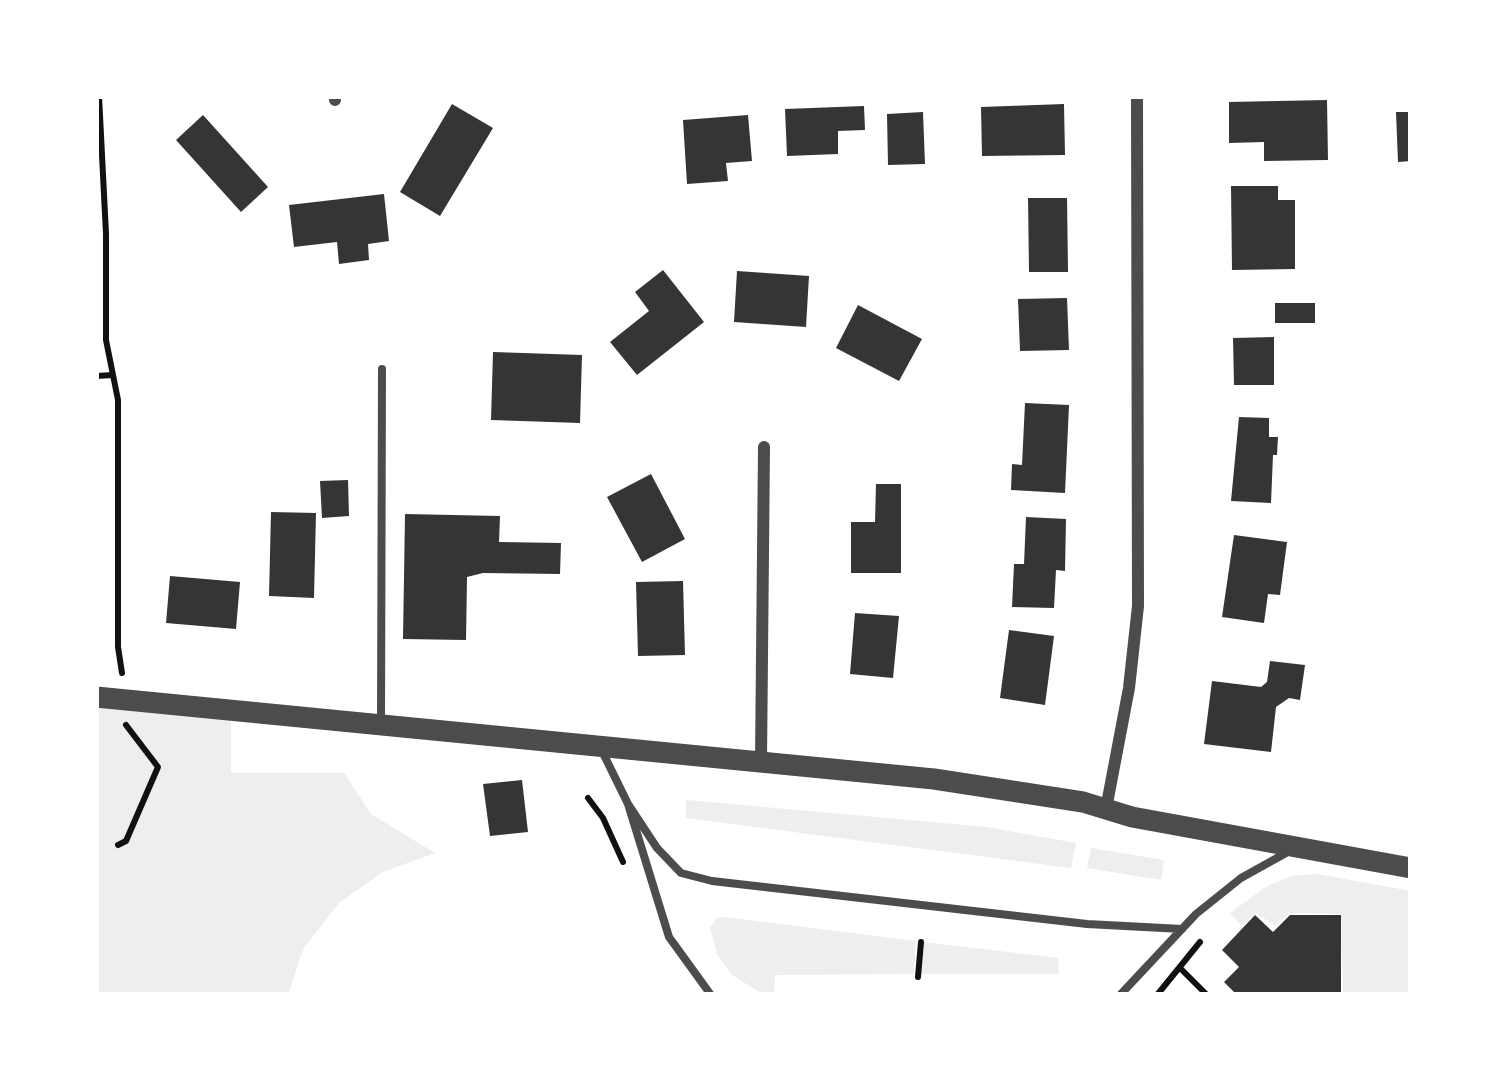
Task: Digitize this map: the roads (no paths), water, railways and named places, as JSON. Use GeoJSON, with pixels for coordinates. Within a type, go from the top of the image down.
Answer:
{"type":"FeatureCollection","features":[{"type":"Feature","properties":{"kind":"street"},"geometry":{"type":"LineString","coordinates":[[1106,809],[1129,688],[1138,606],[1137,96]]}},
{"type":"Feature","properties":{"kind":"street"},"geometry":{"type":"LineString","coordinates":[[761,761],[764,447]]}},
{"type":"Feature","properties":{"kind":"street"},"geometry":{"type":"LineString","coordinates":[[96,698],[976,784],[1411,868]]}},
{"type":"Feature","properties":{"kind":"lane"},"geometry":{"type":"LineString","coordinates":[[381,724],[382,369]]}},
{"type":"Feature","properties":{"kind":"lane"},"geometry":{"type":"LineString","coordinates":[[600,746],[628,804],[657,848],[681,873],[712,881],[1087,924],[1182,929]]}},
{"type":"Feature","properties":{"kind":"lane"},"geometry":{"type":"LineString","coordinates":[[628,804],[669,937],[710,995]]}},
{"type":"Feature","properties":{"kind":"lane"},"geometry":{"type":"LineString","coordinates":[[1120,995],[1182,929],[1241,878],[1300,848]]}}]}
